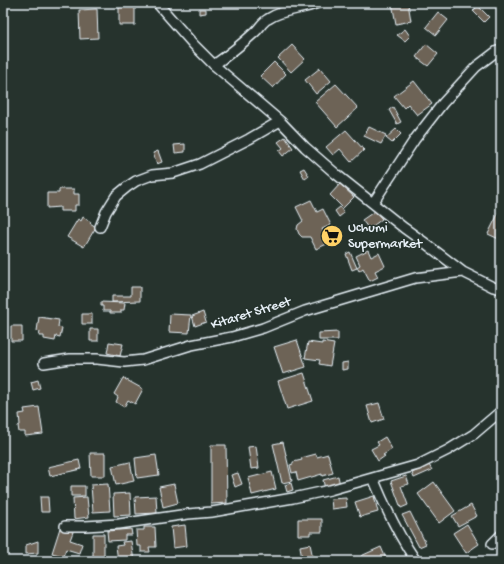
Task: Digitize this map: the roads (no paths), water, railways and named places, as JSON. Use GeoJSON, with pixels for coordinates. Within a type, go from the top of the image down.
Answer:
{"type":"FeatureCollection","features":[{"type":"Feature","properties":{"kind":"street"},"geometry":{"type":"LineString","coordinates":[[157,3],[214,65],[280,121],[305,147],[336,174],[404,228],[463,272],[493,287],[501,289]]}},
{"type":"Feature","properties":{"kind":"street"},"geometry":{"type":"LineString","coordinates":[[214,65],[232,52],[267,19],[275,15],[318,3]]}},
{"type":"Feature","properties":{"kind":"street"},"geometry":{"type":"LineString","coordinates":[[373,203],[414,139],[443,102],[476,67],[501,50]]}},
{"type":"Feature","properties":{"kind":"street"},"geometry":{"type":"LineString","coordinates":[[100,227],[106,212],[116,196],[136,181],[152,175],[173,173],[200,164],[280,121]]}},
{"type":"Feature","properties":{"kind":"street","name":"Kitaret Street"},"geometry":{"type":"LineString","coordinates":[[44,363],[70,359],[97,359],[124,362],[143,360],[191,345],[232,337],[263,328],[305,312],[414,278],[463,272]]}},
{"type":"Feature","properties":{"kind":"street"},"geometry":{"type":"LineString","coordinates":[[65,526],[119,524],[212,512],[330,490],[418,464],[448,450],[474,434],[501,411]]}},
{"type":"Feature","properties":{"kind":"street"},"geometry":{"type":"LineString","coordinates":[[373,478],[398,533],[416,561]]}},
{"type":"Feature","properties":{"kind":"street"},"geometry":{"type":"LineString","coordinates":[[492,544],[501,535]]}},
{"type":"Feature","properties":{"kind":"place","name":"Uchumi Supermarket"},"geometry":{"type":"Point","coordinates":[332,236]}}]}
